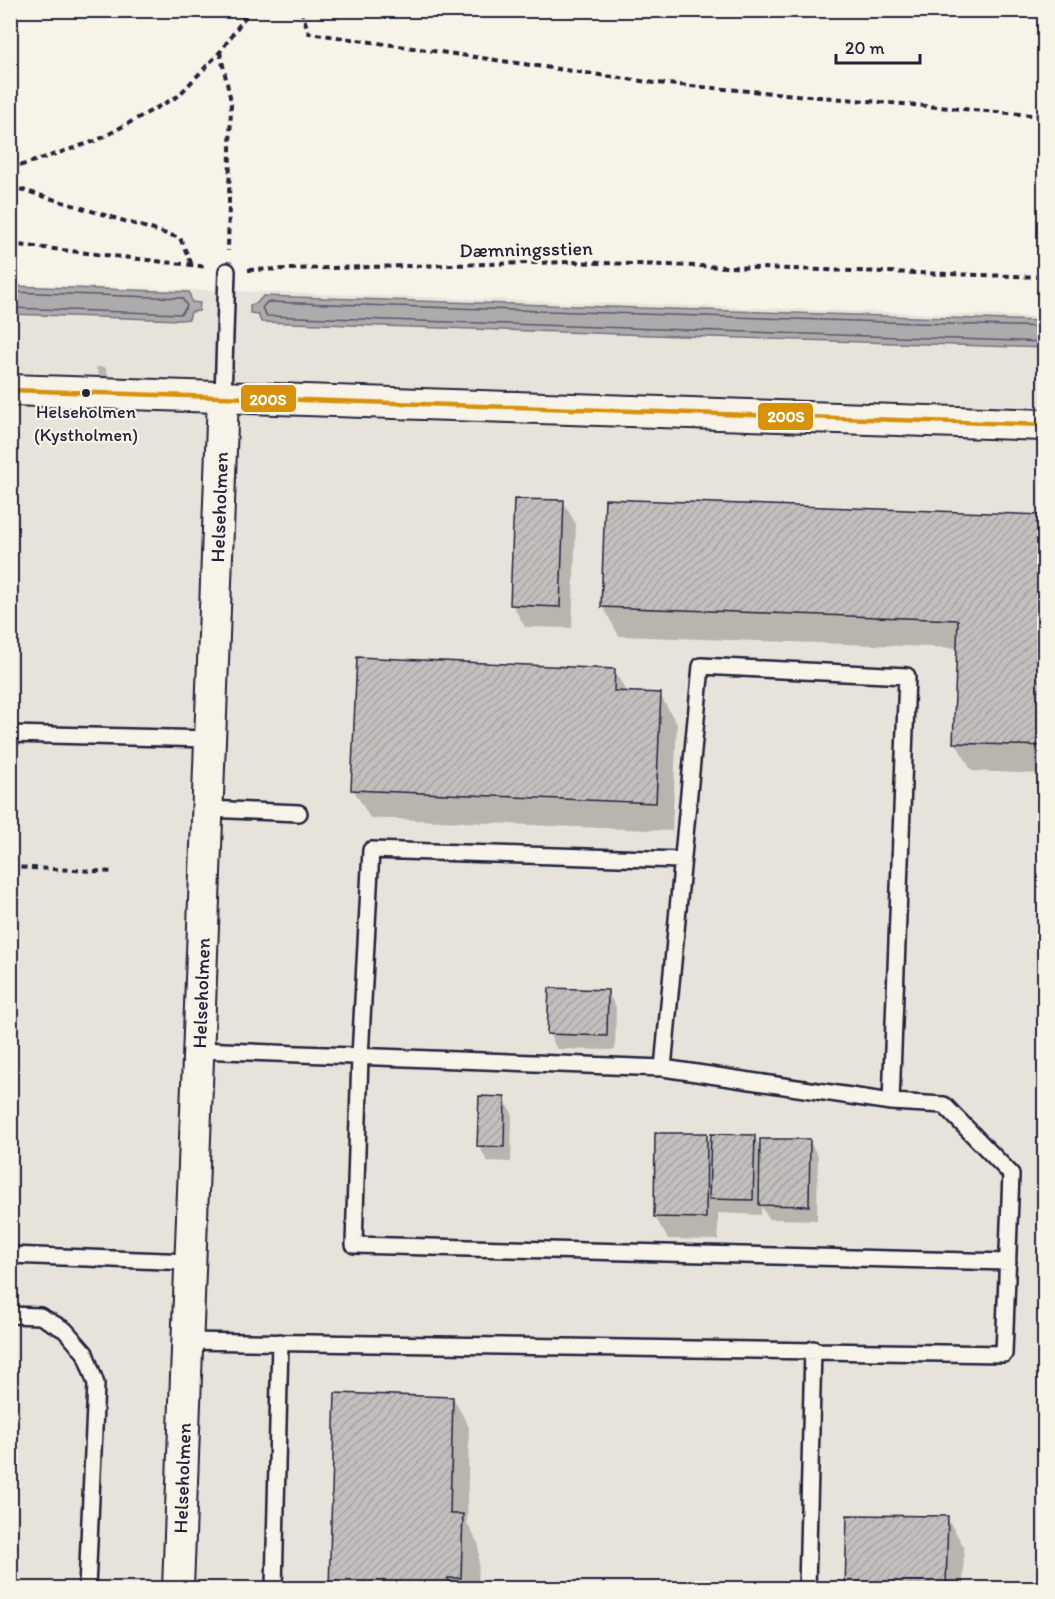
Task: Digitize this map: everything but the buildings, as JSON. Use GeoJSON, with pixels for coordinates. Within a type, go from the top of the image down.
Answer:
{"type":"FeatureCollection","features":[{"type":"Feature","properties":{"kind":"street"},"geometry":{"type":"LineString","coordinates":[[10,390],[1044,424]]}},
{"type":"Feature","properties":{"kind":"street","name":"Helseholmen"},"geometry":{"type":"LineString","coordinates":[[178,1588],[223,397]]}},
{"type":"Feature","properties":{"kind":"lane"},"geometry":{"type":"LineString","coordinates":[[223,397],[227,271]]}},
{"type":"Feature","properties":{"kind":"lane"},"geometry":{"type":"LineString","coordinates":[[663,1068],[701,666],[907,676],[891,1102]]}},
{"type":"Feature","properties":{"kind":"lane"},"geometry":{"type":"LineString","coordinates":[[10,734],[210,739]]}},
{"type":"Feature","properties":{"kind":"lane"},"geometry":{"type":"LineString","coordinates":[[208,809],[299,813]]}},
{"type":"Feature","properties":{"kind":"lane"},"geometry":{"type":"LineString","coordinates":[[681,860],[371,850],[360,1057],[354,1245],[1008,1262]]}},
{"type":"Feature","properties":{"kind":"lane"},"geometry":{"type":"LineString","coordinates":[[187,1341],[813,1349],[1004,1354],[1008,1262],[1011,1174],[944,1105],[891,1102],[663,1068],[198,1050]]}},
{"type":"Feature","properties":{"kind":"lane"},"geometry":{"type":"LineString","coordinates":[[10,1255],[190,1262]]}},
{"type":"Feature","properties":{"kind":"lane"},"geometry":{"type":"LineString","coordinates":[[10,1315],[40,1316],[65,1330],[85,1353],[96,1384],[87,1588]]}},
{"type":"Feature","properties":{"kind":"lane"},"geometry":{"type":"LineString","coordinates":[[273,1588],[280,1342]]}},
{"type":"Feature","properties":{"kind":"lane"},"geometry":{"type":"LineString","coordinates":[[807,1588],[813,1349]]}},
{"type":"Feature","properties":{"kind":"path"},"geometry":{"type":"LineString","coordinates":[[10,169],[98,140],[178,96],[220,52],[250,10]]}},
{"type":"Feature","properties":{"kind":"path"},"geometry":{"type":"LineString","coordinates":[[301,10],[309,33],[655,83],[1044,116]]}},
{"type":"Feature","properties":{"kind":"path"},"geometry":{"type":"LineString","coordinates":[[220,52],[231,101],[227,271]]}},
{"type":"Feature","properties":{"kind":"path"},"geometry":{"type":"LineString","coordinates":[[10,186],[180,238],[193,266]]}},
{"type":"Feature","properties":{"kind":"path","name":"Dæmningsstien"},"geometry":{"type":"LineString","coordinates":[[10,244],[227,271],[570,262],[1044,277]]}},
{"type":"Feature","properties":{"kind":"path"},"geometry":{"type":"LineString","coordinates":[[10,867],[114,872]]}},
{"type":"Feature","properties":{"kind":"shaded area"},"geometry":{"type":"Polygon","coordinates":[[[11,284],[1044,317],[1044,1588],[11,1588],[11,284]]]}},
{"type":"Feature","properties":{"kind":"water"},"geometry":{"type":"Polygon","coordinates":[[[11,286],[189,292],[192,302],[200,303],[199,311],[191,312],[189,319],[181,320],[11,314],[11,286]]]}},
{"type":"Feature","properties":{"kind":"water"},"geometry":{"type":"Polygon","coordinates":[[[263,296],[1044,321],[1044,348],[261,322],[258,314],[250,313],[250,305],[257,303],[263,296]]]}},
{"type":"Feature","properties":{"kind":"transit line","name":"200S"},"geometry":{"type":"LineString","coordinates":[[10,390],[1044,425]]}},
{"type":"Feature","properties":{"kind":"place","name":"Helseholmen (Kystholmen)"},"geometry":{"type":"Point","coordinates":[86,393]}}]}
